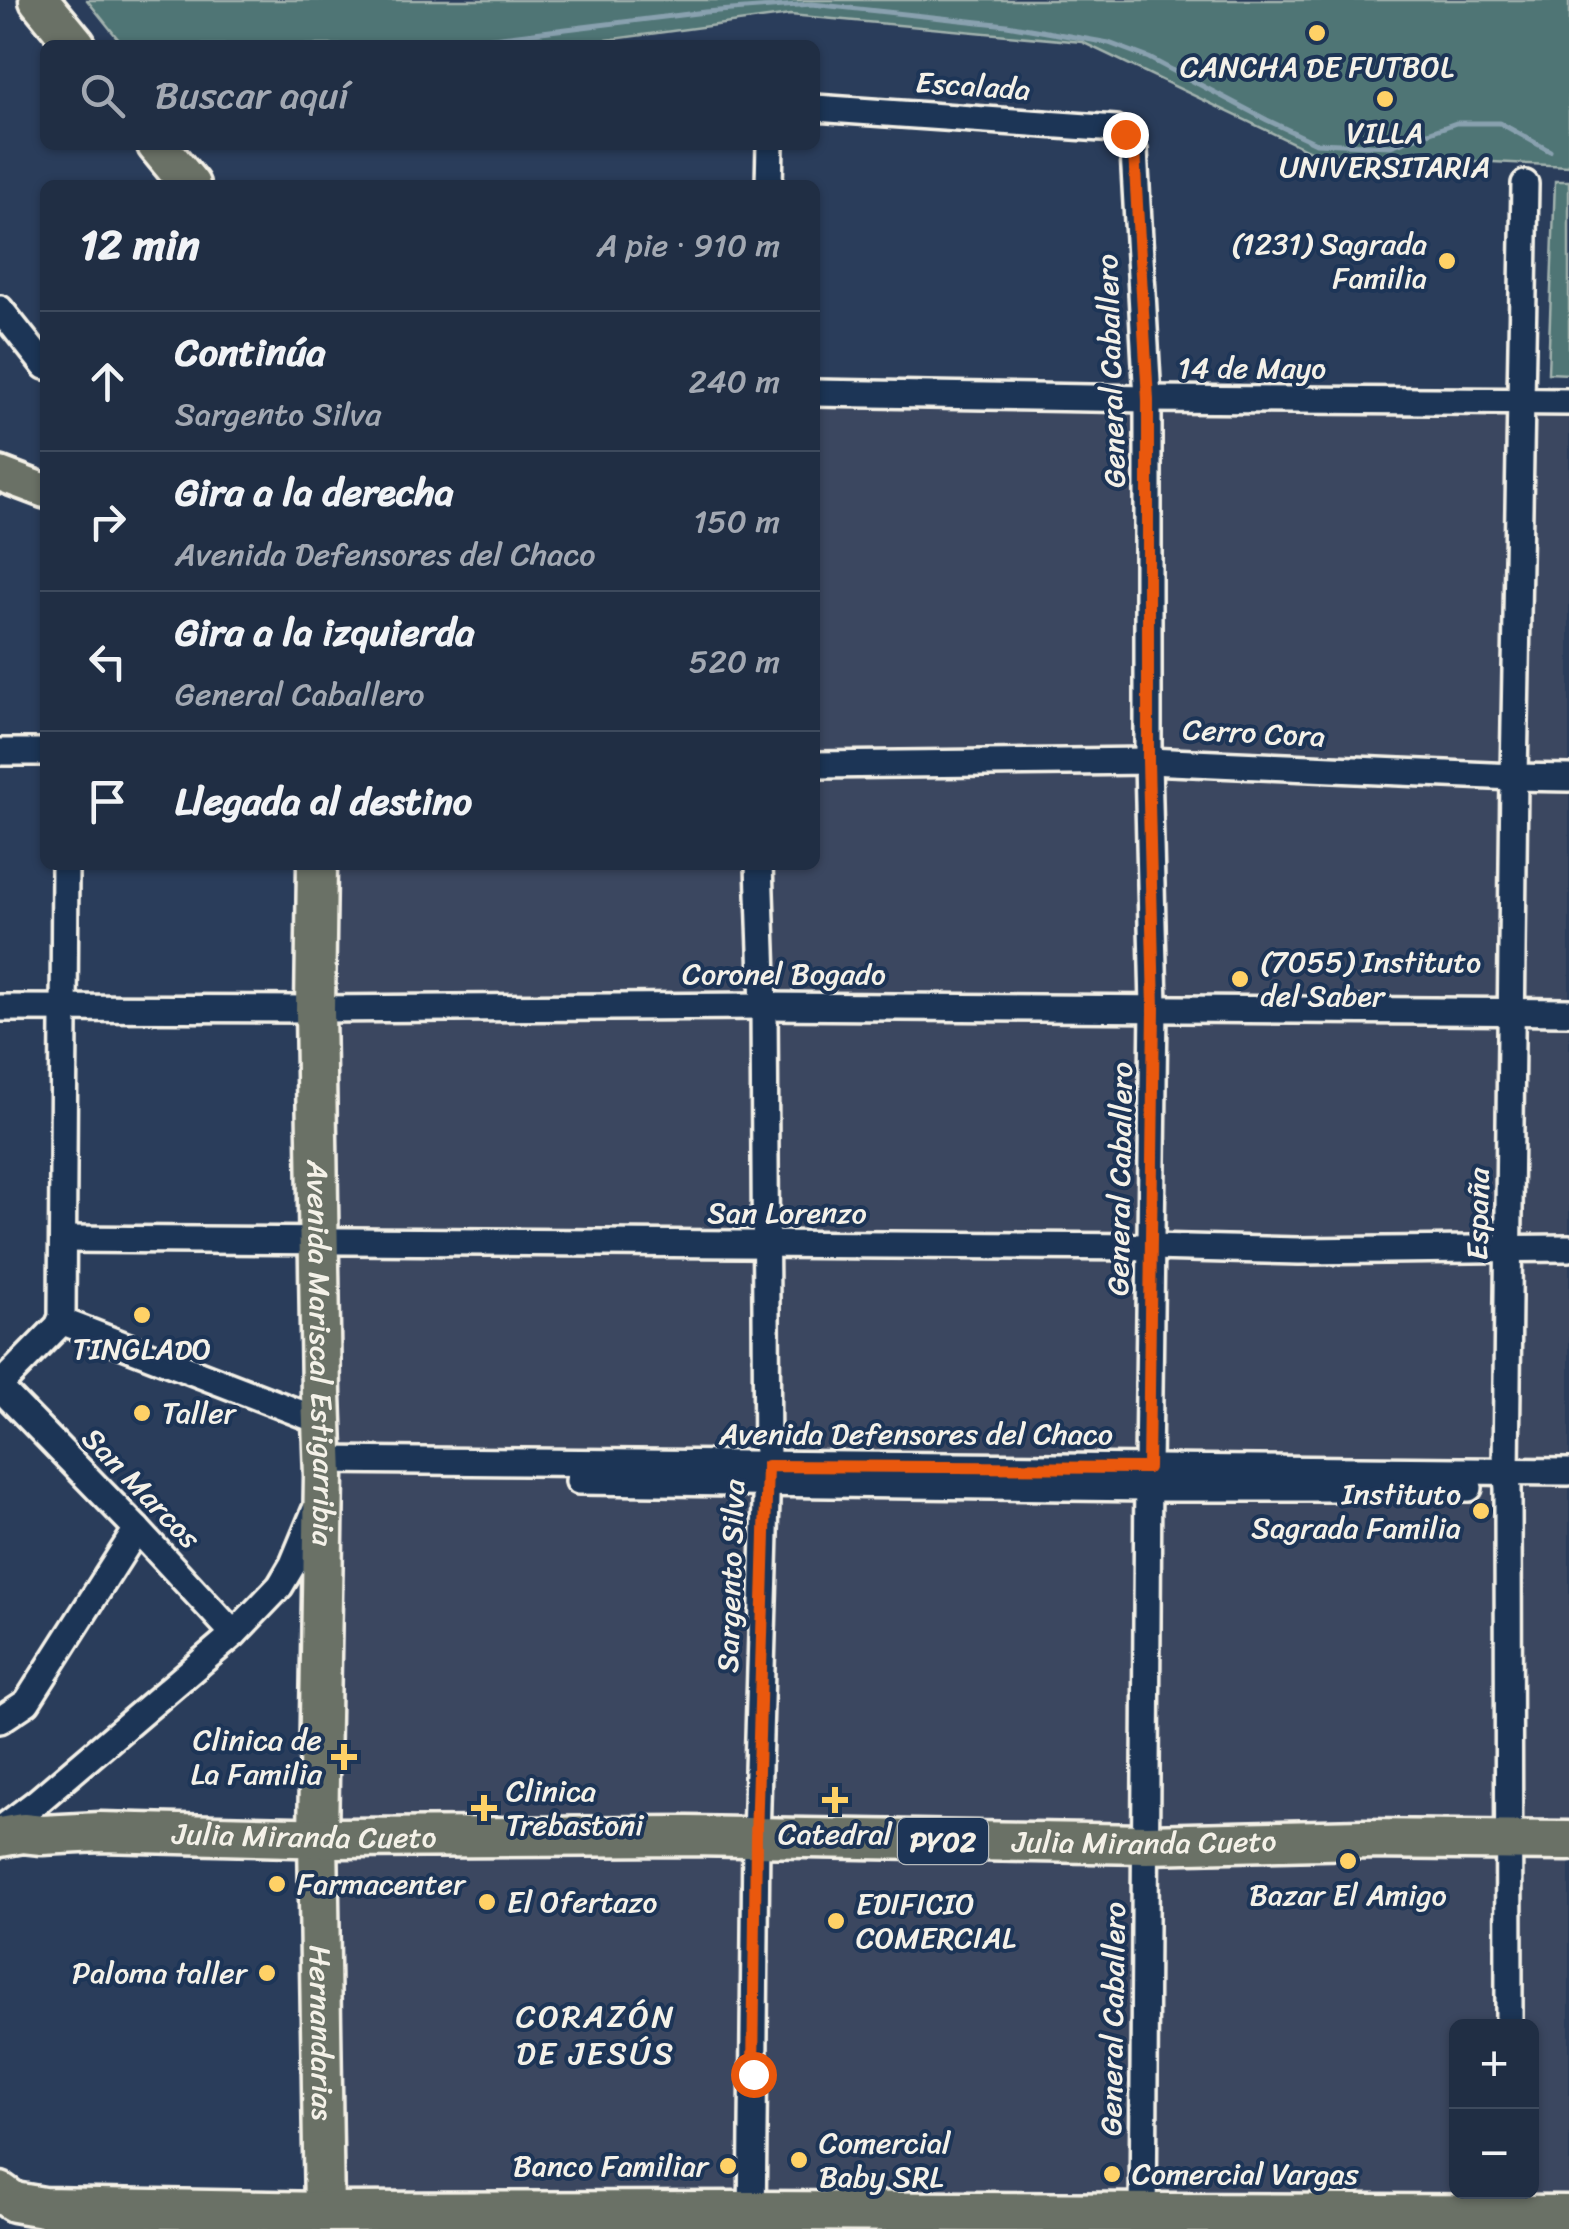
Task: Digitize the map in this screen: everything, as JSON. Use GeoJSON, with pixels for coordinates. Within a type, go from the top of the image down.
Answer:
{"type":"FeatureCollection","features":[{"type":"Feature","properties":{"kind":"highway"},"geometry":{"type":"LineString","coordinates":[[39,0],[72,39]]}},
{"type":"Feature","properties":{"kind":"highway"},"geometry":{"type":"LineString","coordinates":[[161,150],[186,180]]}},
{"type":"Feature","properties":{"kind":"highway","name":"Avenida Mariscal Estigarribia"},"geometry":{"type":"LineString","coordinates":[[316,870],[324,1475],[318,1837]]}},
{"type":"Feature","properties":{"kind":"highway","name":"Julia Miranda Cueto"},"geometry":{"type":"LineString","coordinates":[[0,1834],[1148,1844],[1362,1839],[1569,1841]]}},
{"type":"Feature","properties":{"kind":"highway","name":"Hernandarias"},"geometry":{"type":"LineString","coordinates":[[318,1837],[324,2220]]}},
{"type":"Feature","properties":{"kind":"highway"},"geometry":{"type":"LineString","coordinates":[[0,2192],[14,2202],[43,2208],[324,2220],[1144,2221],[1509,2212],[1569,2215]]}},
{"type":"Feature","properties":{"kind":"main road"},"geometry":{"type":"LineString","coordinates":[[0,457],[40,471]]}},
{"type":"Feature","properties":{"kind":"main road"},"geometry":{"type":"LineString","coordinates":[[0,474],[40,489]]}},
{"type":"Feature","properties":{"kind":"main road"},"geometry":{"type":"LineString","coordinates":[[0,2208],[43,2208]]}},
{"type":"Feature","properties":{"kind":"street","name":"Escalada"},"geometry":{"type":"LineString","coordinates":[[820,108],[1116,128],[1125,134]]}},
{"type":"Feature","properties":{"kind":"street","name":"General Caballero"},"geometry":{"type":"LineString","coordinates":[[1125,134],[1134,151],[1148,400],[1148,761],[1154,1008],[1144,2221]]}},
{"type":"Feature","properties":{"kind":"street"},"geometry":{"type":"LineString","coordinates":[[769,180],[770,150]]}},
{"type":"Feature","properties":{"kind":"street","name":"España"},"geometry":{"type":"LineString","coordinates":[[1509,2019],[1508,1480],[1514,778],[1526,184]]}},
{"type":"Feature","properties":{"kind":"street"},"geometry":{"type":"LineString","coordinates":[[0,309],[40,360]]}},
{"type":"Feature","properties":{"kind":"street","name":"14 de Mayo"},"geometry":{"type":"LineString","coordinates":[[820,393],[1569,402]]}},
{"type":"Feature","properties":{"kind":"street"},"geometry":{"type":"LineString","coordinates":[[0,752],[40,752]]}},
{"type":"Feature","properties":{"kind":"street","name":"Cerro Cora"},"geometry":{"type":"LineString","coordinates":[[820,765],[1148,761],[1569,778]]}},
{"type":"Feature","properties":{"kind":"street"},"geometry":{"type":"LineString","coordinates":[[0,1387],[61,1321],[64,870]]}},
{"type":"Feature","properties":{"kind":"street","name":"Sargento Silva"},"geometry":{"type":"LineString","coordinates":[[752,2220],[756,1838],[766,1476],[764,1006],[758,870]]}},
{"type":"Feature","properties":{"kind":"street","name":"Coronel Bogado"},"geometry":{"type":"LineString","coordinates":[[0,1008],[764,1006],[1569,1012]]}},
{"type":"Feature","properties":{"kind":"street","name":"San Lorenzo"},"geometry":{"type":"LineString","coordinates":[[63,1239],[1299,1251],[1569,1248]]}},
{"type":"Feature","properties":{"kind":"street"},"geometry":{"type":"LineString","coordinates":[[61,1321],[323,1422]]}},
{"type":"Feature","properties":{"kind":"street","name":"San Marcos"},"geometry":{"type":"LineString","coordinates":[[0,1387],[234,1634]]}},
{"type":"Feature","properties":{"kind":"street","name":"Avenida Defensores del Chaco"},"geometry":{"type":"LineString","coordinates":[[324,1475],[1508,1480],[1569,1472]]}},
{"type":"Feature","properties":{"kind":"street"},"geometry":{"type":"LineString","coordinates":[[0,1834],[234,1634],[280,1586],[294,1564],[324,1475]]}},
{"type":"Feature","properties":{"kind":"street","name":"Avenida Defensores del Chaco"},"geometry":{"type":"LineString","coordinates":[[1508,1480],[1569,1489]]}},
{"type":"Feature","properties":{"kind":"street"},"geometry":{"type":"LineString","coordinates":[[0,1720],[27,1702],[137,1529]]}},
{"type":"Feature","properties":{"kind":"shaded area"},"geometry":{"type":"Polygon","coordinates":[[[820,387],[1569,400],[1569,2229],[317,2229],[307,870],[820,870],[820,387]]]}},
{"type":"Feature","properties":{"kind":"green space","name":"VILLA UNIVERSITARIA"},"geometry":{"type":"Polygon","coordinates":[[[87,0],[1569,0],[1569,166],[1314,153],[1082,42],[790,15],[606,40],[119,40],[87,0]]]}},
{"type":"Feature","properties":{"kind":"green space"},"geometry":{"type":"Polygon","coordinates":[[[1555,181],[1569,181],[1569,374],[1548,373],[1555,181]]]}},
{"type":"Feature","properties":{"kind":"waterway"},"geometry":{"type":"LineString","coordinates":[[476,40],[705,12],[812,4],[1007,25],[1109,43],[1149,58],[1316,143],[1391,146],[1456,123],[1500,123],[1550,151]]}},
{"type":"Feature","properties":{"kind":"place","name":"CANCHA DE FUTBOL"},"geometry":{"type":"Point","coordinates":[1317,33]}},
{"type":"Feature","properties":{"kind":"place","name":"VILLA UNIVERSITARIA"},"geometry":{"type":"Point","coordinates":[1385,99]}},
{"type":"Feature","properties":{"kind":"place","name":"(1231) Sagrada Familia"},"geometry":{"type":"Point","coordinates":[1447,261]}},
{"type":"Feature","properties":{"kind":"place","name":"(7055) Instituto del Saber"},"geometry":{"type":"Point","coordinates":[1240,979]}},
{"type":"Feature","properties":{"kind":"place","name":"TINGLADO"},"geometry":{"type":"Point","coordinates":[142,1315]}},
{"type":"Feature","properties":{"kind":"place","name":"Taller"},"geometry":{"type":"Point","coordinates":[142,1413]}},
{"type":"Feature","properties":{"kind":"place","name":"Instituto Sagrada Familia"},"geometry":{"type":"Point","coordinates":[1481,1511]}},
{"type":"Feature","properties":{"kind":"place","name":"Clinica de La Familia"},"geometry":{"type":"Point","coordinates":[344,1757]}},
{"type":"Feature","properties":{"kind":"place","name":"Catedral"},"geometry":{"type":"Point","coordinates":[835,1800]}},
{"type":"Feature","properties":{"kind":"place","name":"Clinica Trebastoni"},"geometry":{"type":"Point","coordinates":[484,1808]}},
{"type":"Feature","properties":{"kind":"place","name":"Bazar El Amigo"},"geometry":{"type":"Point","coordinates":[1348,1861]}},
{"type":"Feature","properties":{"kind":"place","name":"Farmacenter"},"geometry":{"type":"Point","coordinates":[277,1884]}},
{"type":"Feature","properties":{"kind":"place","name":"El Ofertazo"},"geometry":{"type":"Point","coordinates":[487,1902]}},
{"type":"Feature","properties":{"kind":"place","name":"EDIFICIO COMERCIAL"},"geometry":{"type":"Point","coordinates":[836,1921]}},
{"type":"Feature","properties":{"kind":"place","name":"Paloma taller"},"geometry":{"type":"Point","coordinates":[267,1973]}},
{"type":"Feature","properties":{"kind":"place","name":"Comercial Baby SRL"},"geometry":{"type":"Point","coordinates":[799,2160]}},
{"type":"Feature","properties":{"kind":"place","name":"Banco Familiar"},"geometry":{"type":"Point","coordinates":[728,2166]}},
{"type":"Feature","properties":{"kind":"place","name":"Comercial Vargas"},"geometry":{"type":"Point","coordinates":[1112,2174]}},
{"type":"Feature","properties":{"kind":"district","name":"CORAZÓN DE JESÚS"},"geometry":{"type":"Point","coordinates":[596,2034]}},
{"type":"Feature","properties":{"kind":"route"},"geometry":{"type":"LineString","coordinates":[[753,2074],[767,1466],[1148,1468],[1154,1008],[1148,761],[1148,400],[1134,151],[1125,134]]}}]}
